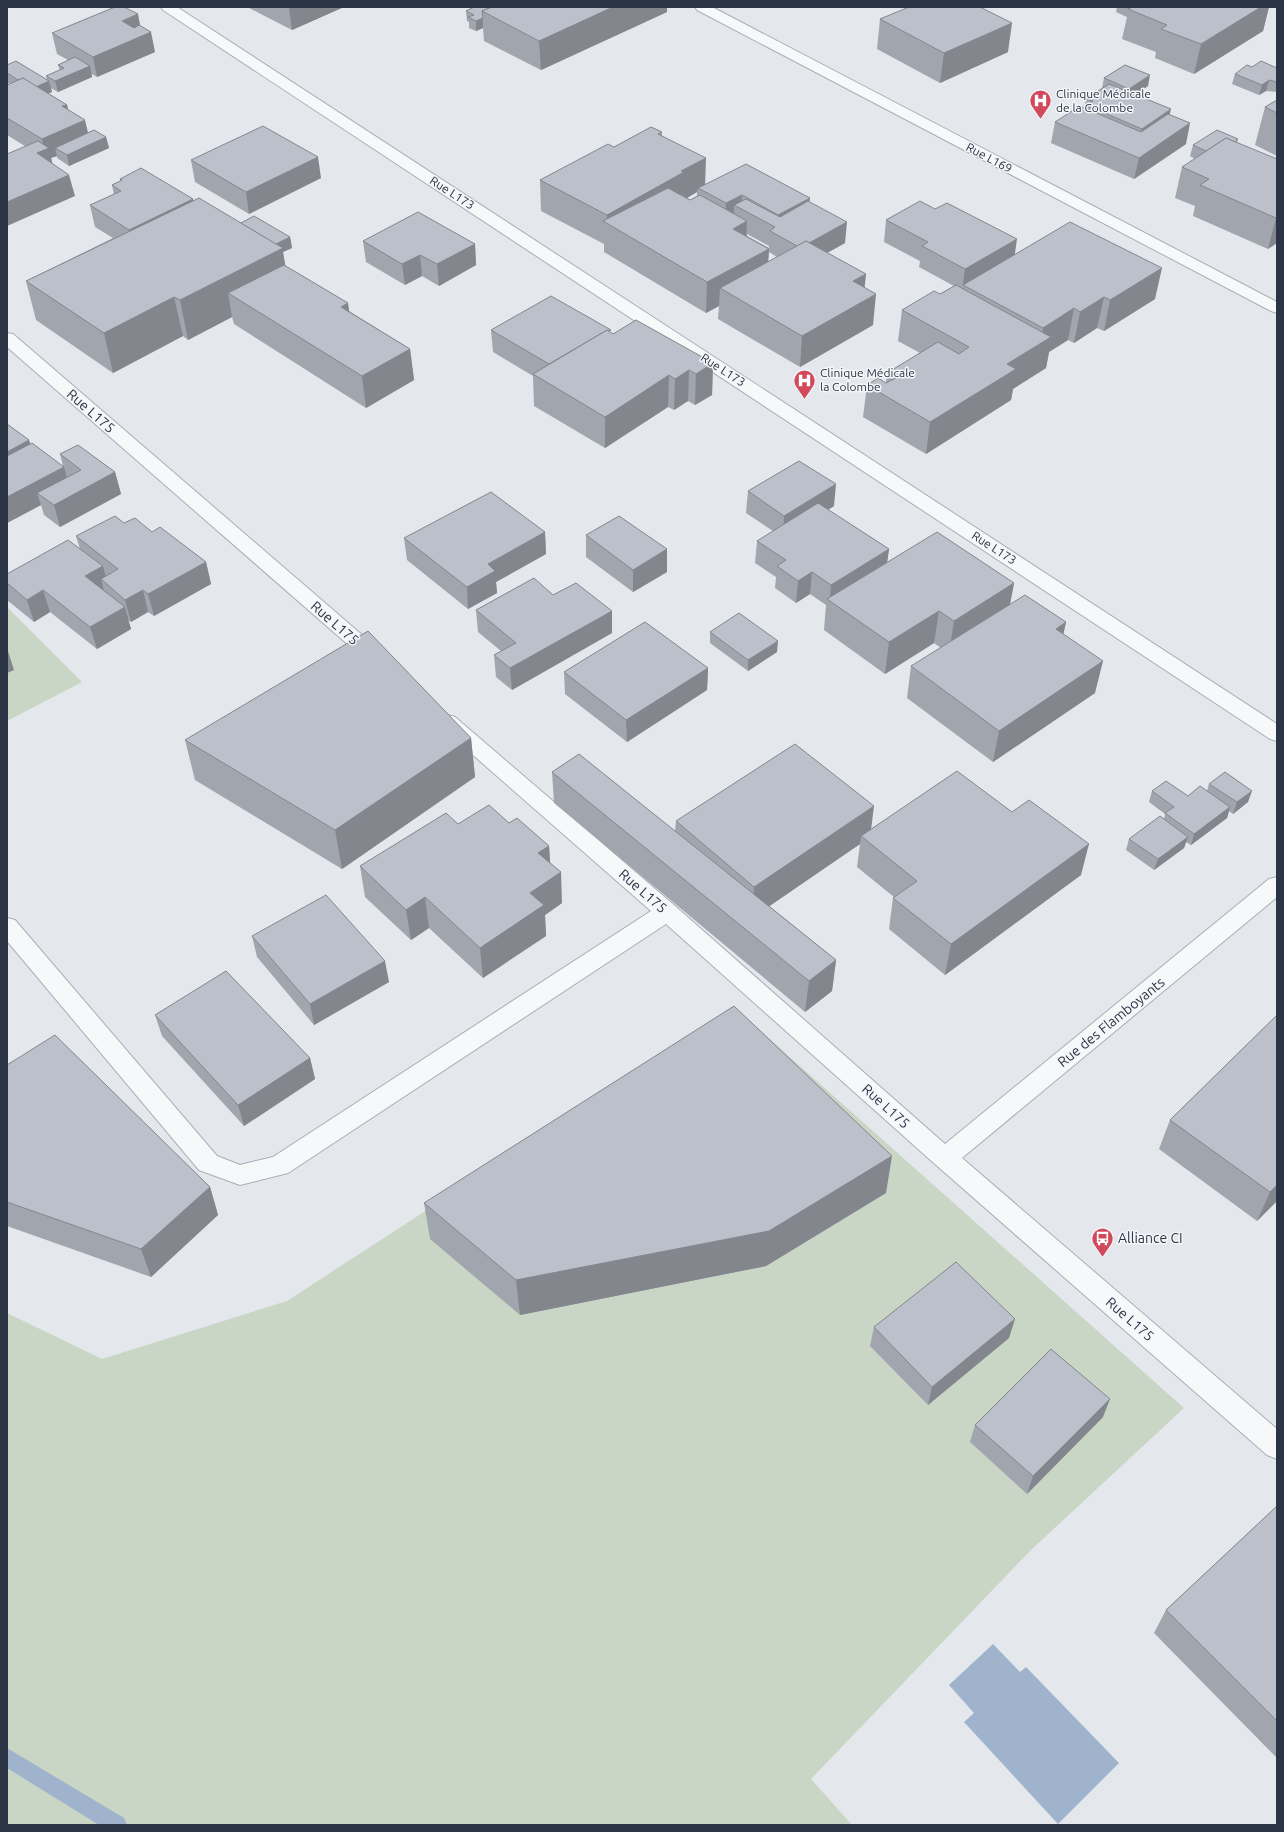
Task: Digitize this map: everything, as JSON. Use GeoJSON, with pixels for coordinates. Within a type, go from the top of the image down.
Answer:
{"type":"FeatureCollection","features":[{"type":"Feature","properties":{"kind":"street","name":"Rue L173"},"geometry":{"type":"LineString","coordinates":[[168,7],[1277,734]]}},
{"type":"Feature","properties":{"kind":"street","name":"Rue L169"},"geometry":{"type":"LineString","coordinates":[[702,7],[1277,308]]}},
{"type":"Feature","properties":{"kind":"street","name":"Rue L175"},"geometry":{"type":"LineString","coordinates":[[7,338],[391,672]]}},
{"type":"Feature","properties":{"kind":"street","name":"Rue L175"},"geometry":{"type":"LineString","coordinates":[[433,708],[667,912],[945,1158],[1277,1446]]}},
{"type":"Feature","properties":{"kind":"street","name":"Rue des Flamboyants"},"geometry":{"type":"LineString","coordinates":[[945,1158],[1277,885]]}},
{"type":"Feature","properties":{"kind":"street"},"geometry":{"type":"LineString","coordinates":[[7,926],[208,1163],[240,1175],[279,1166],[667,912]]}},
{"type":"Feature","properties":{"kind":"green space"},"geometry":{"type":"Polygon","coordinates":[[[7,607],[82,682],[7,721],[7,607]]]}},
{"type":"Feature","properties":{"kind":"green space"},"geometry":{"type":"Polygon","coordinates":[[[736,1009],[1184,1408],[1031,1550],[811,1779],[852,1825],[7,1825],[7,1313],[102,1359],[287,1301],[736,1009]]]}},
{"type":"Feature","properties":{"kind":"water"},"geometry":{"type":"Polygon","coordinates":[[[993,1644],[1020,1672],[1026,1667],[1119,1763],[1058,1824],[964,1722],[974,1713],[949,1685],[993,1644]]]}},
{"type":"Feature","properties":{"kind":"building"},"geometry":{"type":"Polygon","coordinates":[[[115,7],[124,7],[138,14],[122,21],[134,28],[139,25],[151,32],[93,57],[52,33],[115,7]]]}},
{"type":"Feature","properties":{"kind":"building"},"geometry":{"type":"Polygon","coordinates":[[[474,7],[492,7],[482,11],[483,18],[476,21],[468,17],[474,15],[466,11],[474,7]]]}},
{"type":"Feature","properties":{"kind":"building"},"geometry":{"type":"Polygon","coordinates":[[[492,7],[613,7],[539,41],[482,11],[492,7]]]}},
{"type":"Feature","properties":{"kind":"building"},"geometry":{"type":"Polygon","coordinates":[[[909,7],[980,7],[1012,23],[944,53],[880,19],[909,7]]]}},
{"type":"Feature","properties":{"kind":"building"},"geometry":{"type":"Polygon","coordinates":[[[1132,7],[1261,7],[1201,44],[1161,29],[1167,25],[1128,9],[1132,7]]]}},
{"type":"Feature","properties":{"kind":"building"},"geometry":{"type":"Polygon","coordinates":[[[75,57],[90,66],[55,81],[46,76],[64,68],[58,65],[75,57]]]}},
{"type":"Feature","properties":{"kind":"building"},"geometry":{"type":"Polygon","coordinates":[[[16,61],[49,81],[36,87],[23,78],[18,80],[7,73],[7,65],[16,61]]]}},
{"type":"Feature","properties":{"kind":"building"},"geometry":{"type":"Polygon","coordinates":[[[1261,61],[1277,68],[1277,82],[1269,80],[1262,85],[1235,74],[1247,65],[1252,67],[1261,61]]]}},
{"type":"Feature","properties":{"kind":"building"},"geometry":{"type":"Polygon","coordinates":[[[1125,65],[1150,75],[1129,89],[1104,78],[1125,65]]]}},
{"type":"Feature","properties":{"kind":"building"},"geometry":{"type":"Polygon","coordinates":[[[23,78],[67,105],[62,106],[85,120],[42,139],[7,118],[7,85],[23,78]]]}},
{"type":"Feature","properties":{"kind":"building"},"geometry":{"type":"Polygon","coordinates":[[[1109,84],[1171,109],[1142,129],[1086,105],[1093,101],[1086,99],[1109,84]]]}},
{"type":"Feature","properties":{"kind":"building"},"geometry":{"type":"Polygon","coordinates":[[[1277,100],[1277,113],[1265,107],[1277,100]]]}},
{"type":"Feature","properties":{"kind":"building"},"geometry":{"type":"Polygon","coordinates":[[[1080,106],[1141,132],[1168,114],[1190,123],[1139,158],[1055,122],[1080,106]]]}},
{"type":"Feature","properties":{"kind":"building"},"geometry":{"type":"Polygon","coordinates":[[[263,126],[318,157],[246,192],[191,160],[263,126]]]}},
{"type":"Feature","properties":{"kind":"building"},"geometry":{"type":"Polygon","coordinates":[[[651,127],[662,132],[658,134],[706,158],[681,171],[684,172],[607,215],[540,180],[608,144],[614,147],[651,127]]]}},
{"type":"Feature","properties":{"kind":"building"},"geometry":{"type":"Polygon","coordinates":[[[94,130],[106,137],[67,155],[55,148],[94,130]]]}},
{"type":"Feature","properties":{"kind":"building"},"geometry":{"type":"Polygon","coordinates":[[[1217,130],[1238,139],[1234,142],[1226,138],[1206,151],[1193,145],[1217,130]]]}},
{"type":"Feature","properties":{"kind":"building"},"geometry":{"type":"Polygon","coordinates":[[[1226,138],[1277,159],[1277,218],[1200,185],[1209,179],[1182,167],[1226,138]]]}},
{"type":"Feature","properties":{"kind":"building"},"geometry":{"type":"Polygon","coordinates":[[[38,141],[49,148],[37,153],[69,175],[7,202],[7,154],[38,141]]]}},
{"type":"Feature","properties":{"kind":"building"},"geometry":{"type":"Polygon","coordinates":[[[746,164],[810,198],[778,215],[742,195],[726,203],[698,188],[746,164]]]}},
{"type":"Feature","properties":{"kind":"building"},"geometry":{"type":"Polygon","coordinates":[[[141,168],[193,199],[129,230],[90,205],[121,191],[112,185],[141,168]]]}},
{"type":"Feature","properties":{"kind":"building"},"geometry":{"type":"Polygon","coordinates":[[[668,188],[690,200],[700,195],[747,221],[733,229],[769,249],[707,282],[603,221],[668,188]]]}},
{"type":"Feature","properties":{"kind":"building"},"geometry":{"type":"Polygon","coordinates":[[[199,198],[283,248],[180,300],[174,297],[104,333],[26,281],[199,198]]]}},
{"type":"Feature","properties":{"kind":"building"},"geometry":{"type":"Polygon","coordinates":[[[746,199],[780,217],[808,201],[847,222],[809,243],[806,241],[797,246],[770,231],[775,227],[734,205],[746,199]]]}},
{"type":"Feature","properties":{"kind":"building"},"geometry":{"type":"Polygon","coordinates":[[[920,201],[935,209],[947,203],[1017,239],[965,269],[922,246],[928,242],[886,220],[920,201]]]}},
{"type":"Feature","properties":{"kind":"building"},"geometry":{"type":"Polygon","coordinates":[[[418,212],[475,244],[437,264],[420,255],[402,264],[363,241],[418,212]]]}},
{"type":"Feature","properties":{"kind":"building"},"geometry":{"type":"Polygon","coordinates":[[[254,216],[290,237],[276,244],[241,223],[254,216]]]}},
{"type":"Feature","properties":{"kind":"building"},"geometry":{"type":"Polygon","coordinates":[[[1070,222],[1162,268],[1110,300],[1104,297],[1080,312],[1074,308],[1043,328],[963,285],[1070,222]]]}},
{"type":"Feature","properties":{"kind":"building"},"geometry":{"type":"Polygon","coordinates":[[[806,241],[866,274],[853,281],[876,294],[802,336],[720,288],[806,241]]]}},
{"type":"Feature","properties":{"kind":"building"},"geometry":{"type":"Polygon","coordinates":[[[284,265],[348,303],[341,307],[410,349],[362,376],[228,293],[284,265]]]}},
{"type":"Feature","properties":{"kind":"building"},"geometry":{"type":"Polygon","coordinates":[[[956,285],[1051,337],[1007,364],[1016,369],[930,422],[867,385],[878,378],[886,383],[896,378],[887,373],[938,342],[959,354],[969,347],[902,310],[934,291],[940,294],[956,285]]]}},
{"type":"Feature","properties":{"kind":"building"},"geometry":{"type":"Polygon","coordinates":[[[551,296],[611,330],[607,330],[549,364],[491,330],[551,296]]]}},
{"type":"Feature","properties":{"kind":"building"},"geometry":{"type":"Polygon","coordinates":[[[636,320],[713,363],[696,374],[689,370],[675,379],[669,375],[605,417],[533,374],[607,330],[613,334],[636,320]]]}},
{"type":"Feature","properties":{"kind":"building"},"geometry":{"type":"Polygon","coordinates":[[[7,424],[29,440],[7,452],[7,424]]]}},
{"type":"Feature","properties":{"kind":"building"},"geometry":{"type":"Polygon","coordinates":[[[32,443],[64,467],[7,497],[7,456],[32,443]]]}},
{"type":"Feature","properties":{"kind":"building"},"geometry":{"type":"Polygon","coordinates":[[[78,445],[115,472],[54,505],[37,493],[81,470],[60,454],[78,445]]]}},
{"type":"Feature","properties":{"kind":"building"},"geometry":{"type":"Polygon","coordinates":[[[799,461],[836,484],[784,516],[748,491],[799,461]]]}},
{"type":"Feature","properties":{"kind":"building"},"geometry":{"type":"Polygon","coordinates":[[[491,492],[545,532],[488,564],[495,571],[467,587],[404,538],[491,492]]]}},
{"type":"Feature","properties":{"kind":"building"},"geometry":{"type":"Polygon","coordinates":[[[818,503],[889,549],[831,585],[812,572],[798,581],[777,566],[786,560],[757,541],[818,503]]]}},
{"type":"Feature","properties":{"kind":"building"},"geometry":{"type":"Polygon","coordinates":[[[115,516],[124,523],[135,518],[152,532],[160,527],[206,562],[148,594],[143,590],[125,600],[101,579],[118,569],[76,536],[115,516]]]}},
{"type":"Feature","properties":{"kind":"building"},"geometry":{"type":"Polygon","coordinates":[[[619,516],[667,549],[633,570],[586,535],[619,516]]]}},
{"type":"Feature","properties":{"kind":"building"},"geometry":{"type":"Polygon","coordinates":[[[937,532],[1014,583],[954,621],[939,611],[889,642],[827,599],[937,532]]]}},
{"type":"Feature","properties":{"kind":"building"},"geometry":{"type":"Polygon","coordinates":[[[68,540],[103,566],[85,576],[125,607],[90,627],[43,590],[27,600],[7,583],[7,574],[68,540]]]}},
{"type":"Feature","properties":{"kind":"building"},"geometry":{"type":"Polygon","coordinates":[[[534,578],[553,595],[576,583],[612,611],[510,668],[494,655],[516,643],[476,610],[534,578]]]}},
{"type":"Feature","properties":{"kind":"building"},"geometry":{"type":"Polygon","coordinates":[[[1025,595],[1066,622],[1056,629],[1103,661],[999,731],[911,666],[1025,595]]]}},
{"type":"Feature","properties":{"kind":"building"},"geometry":{"type":"Polygon","coordinates":[[[739,613],[778,641],[748,660],[710,632],[739,613]]]}},
{"type":"Feature","properties":{"kind":"building"},"geometry":{"type":"Polygon","coordinates":[[[645,622],[708,668],[626,720],[564,672],[645,622]]]}},
{"type":"Feature","properties":{"kind":"building"},"geometry":{"type":"Polygon","coordinates":[[[368,631],[471,738],[335,830],[185,740],[368,631]]]}},
{"type":"Feature","properties":{"kind":"building"},"geometry":{"type":"Polygon","coordinates":[[[795,744],[874,806],[754,887],[676,821],[795,744]]]}},
{"type":"Feature","properties":{"kind":"building"},"geometry":{"type":"Polygon","coordinates":[[[579,754],[836,960],[809,981],[552,772],[579,754]]]}},
{"type":"Feature","properties":{"kind":"building"},"geometry":{"type":"Polygon","coordinates":[[[957,771],[1012,812],[1029,800],[1089,844],[951,944],[893,898],[917,881],[861,836],[957,771]]]}},
{"type":"Feature","properties":{"kind":"building"},"geometry":{"type":"Polygon","coordinates":[[[1225,772],[1252,791],[1237,802],[1209,784],[1225,772]]]}},
{"type":"Feature","properties":{"kind":"building"},"geometry":{"type":"Polygon","coordinates":[[[1166,781],[1188,796],[1200,786],[1230,807],[1194,834],[1165,813],[1174,807],[1152,791],[1166,781]]]}},
{"type":"Feature","properties":{"kind":"building"},"geometry":{"type":"Polygon","coordinates":[[[489,805],[509,823],[517,818],[549,846],[538,853],[561,872],[530,893],[544,905],[480,948],[425,897],[406,910],[360,866],[446,813],[458,824],[489,805]]]}},
{"type":"Feature","properties":{"kind":"building"},"geometry":{"type":"Polygon","coordinates":[[[1160,816],[1188,837],[1158,859],[1129,839],[1160,816]]]}},
{"type":"Feature","properties":{"kind":"building"},"geometry":{"type":"Polygon","coordinates":[[[326,895],[385,961],[310,1004],[252,936],[326,895]]]}},
{"type":"Feature","properties":{"kind":"building"},"geometry":{"type":"Polygon","coordinates":[[[226,971],[310,1058],[238,1105],[155,1015],[226,971]]]}},
{"type":"Feature","properties":{"kind":"building"},"geometry":{"type":"Polygon","coordinates":[[[734,1006],[892,1156],[769,1231],[516,1280],[424,1203],[734,1006]]]}},
{"type":"Feature","properties":{"kind":"building"},"geometry":{"type":"Polygon","coordinates":[[[1277,1015],[1277,1185],[1270,1192],[1170,1120],[1277,1015]]]}},
{"type":"Feature","properties":{"kind":"building"},"geometry":{"type":"Polygon","coordinates":[[[55,1035],[210,1187],[141,1249],[7,1202],[7,1065],[55,1035]]]}},
{"type":"Feature","properties":{"kind":"building"},"geometry":{"type":"Polygon","coordinates":[[[956,1262],[1015,1319],[932,1387],[874,1327],[956,1262]]]}},
{"type":"Feature","properties":{"kind":"building"},"geometry":{"type":"Polygon","coordinates":[[[1051,1349],[1110,1399],[1033,1476],[975,1425],[1051,1349]]]}},
{"type":"Feature","properties":{"kind":"building"},"geometry":{"type":"Polygon","coordinates":[[[1277,1506],[1277,1721],[1166,1610],[1277,1506]]]}},
{"type":"Feature","properties":{"kind":"waterway"},"geometry":{"type":"LineString","coordinates":[[7,1757],[117,1825]]}},
{"type":"Feature","properties":{"kind":"place","name":"Clinique Médicale de la Colombe"},"geometry":{"type":"Point","coordinates":[1041,120]}},
{"type":"Feature","properties":{"kind":"place","name":"Clinique Médicale la Colombe"},"geometry":{"type":"Point","coordinates":[804,400]}},
{"type":"Feature","properties":{"kind":"place","name":"Alliance CI"},"geometry":{"type":"Point","coordinates":[1103,1258]}}]}
